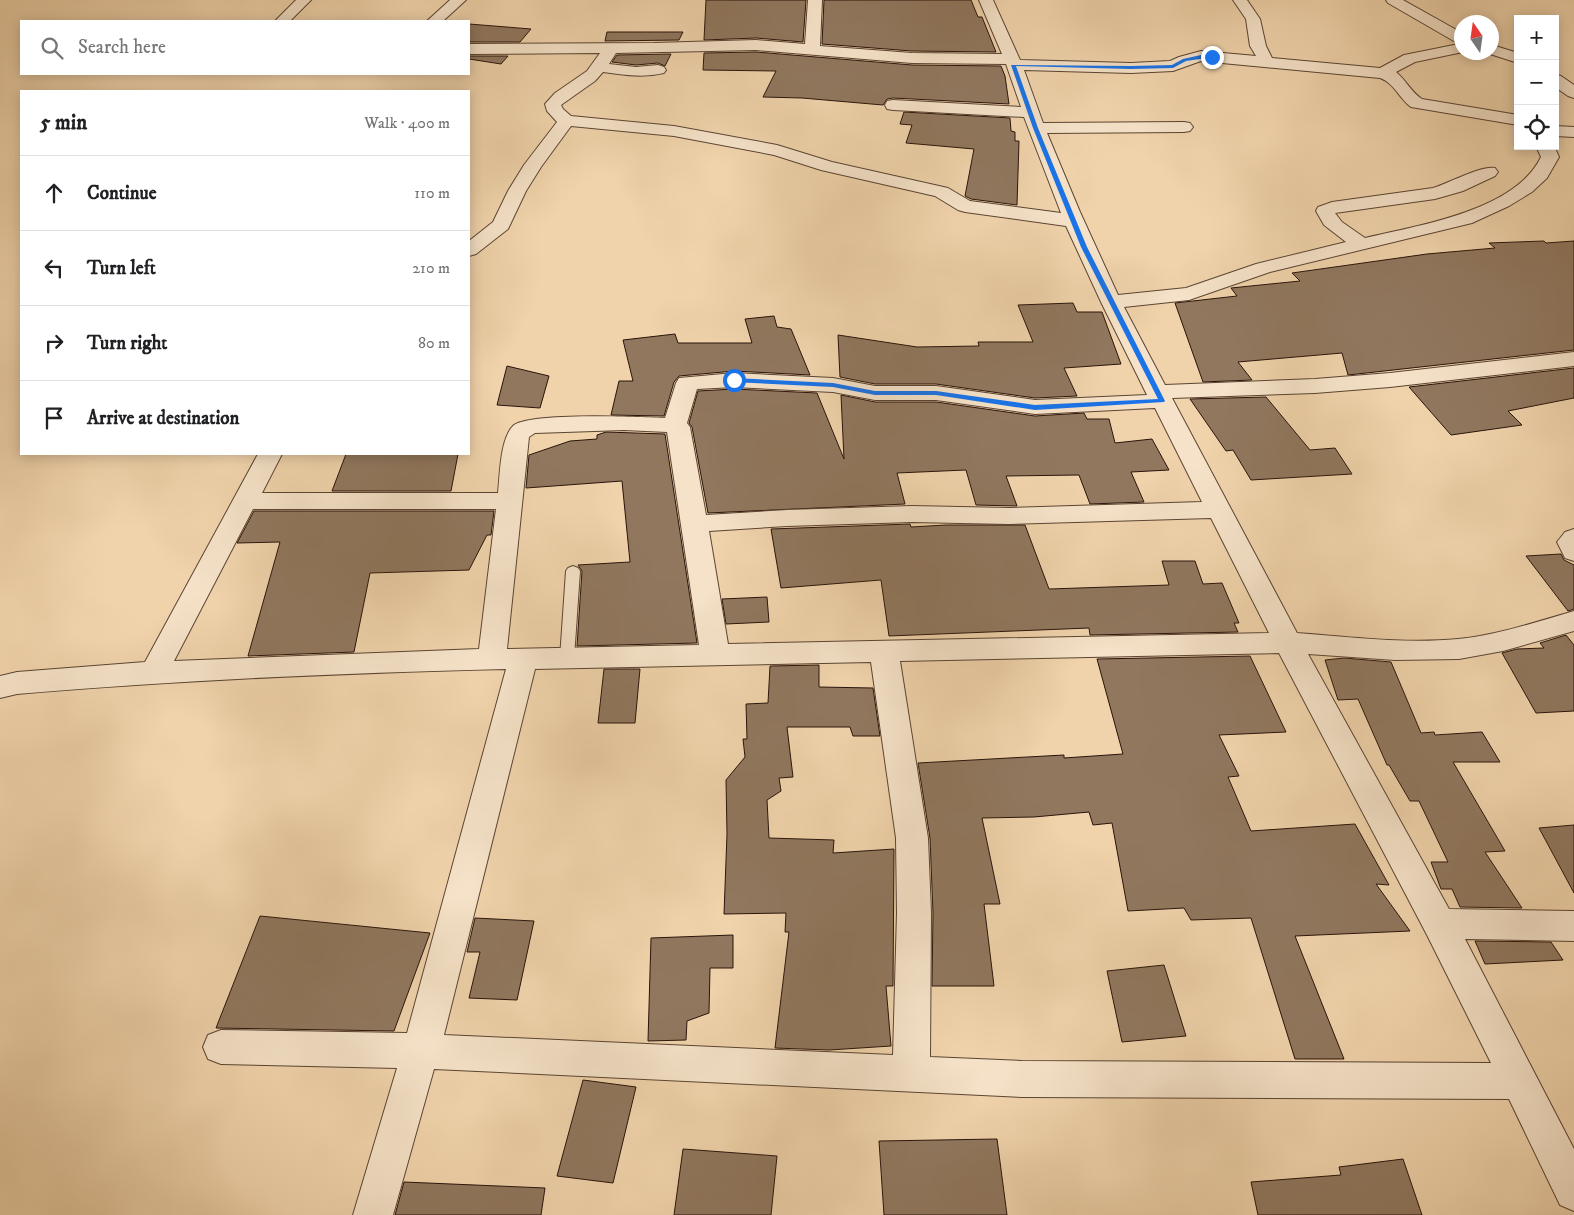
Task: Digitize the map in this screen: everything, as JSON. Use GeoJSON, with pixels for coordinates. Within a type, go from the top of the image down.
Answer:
{"type":"FeatureCollection","features":[{"type":"Feature","properties":{"kind":"street"},"geometry":{"type":"LineString","coordinates":[[283,20],[304,0]]}},
{"type":"Feature","properties":{"kind":"street"},"geometry":{"type":"LineString","coordinates":[[435,20],[459,0]]}},
{"type":"Feature","properties":{"kind":"street"},"geometry":{"type":"LineString","coordinates":[[812,49],[815,0]]}},
{"type":"Feature","properties":{"kind":"street"},"geometry":{"type":"LineString","coordinates":[[986,0],[1074,221],[1111,302],[1288,643],[1439,924],[1574,1191]]}},
{"type":"Feature","properties":{"kind":"street"},"geometry":{"type":"LineString","coordinates":[[1240,0],[1253,19],[1258,46],[1268,63]]}},
{"type":"Feature","properties":{"kind":"street"},"geometry":{"type":"LineString","coordinates":[[1392,0],[1454,35]]}},
{"type":"Feature","properties":{"kind":"street"},"geometry":{"type":"LineString","coordinates":[[715,45],[720,28]]}},
{"type":"Feature","properties":{"kind":"street"},"geometry":{"type":"LineString","coordinates":[[470,49],[610,49],[756,45],[912,58],[1131,68],[1173,66],[1185,60],[1201,56],[1383,73],[1393,76],[1400,83],[1409,99],[1416,103],[1514,119]]}},
{"type":"Feature","properties":{"kind":"street"},"geometry":{"type":"LineString","coordinates":[[610,49],[599,67],[590,76],[558,98],[553,104],[555,111],[566,120],[674,131],[777,150],[827,166],[941,192],[965,206],[1074,221]]}},
{"type":"Feature","properties":{"kind":"street"},"geometry":{"type":"LineString","coordinates":[[1383,73],[1410,58],[1454,50]]}},
{"type":"Feature","properties":{"kind":"street"},"geometry":{"type":"LineString","coordinates":[[1499,52],[1514,57]]}},
{"type":"Feature","properties":{"kind":"street"},"geometry":{"type":"LineString","coordinates":[[599,67],[636,72],[658,70]]}},
{"type":"Feature","properties":{"kind":"street"},"geometry":{"type":"LineString","coordinates":[[1559,82],[1574,93]]}},
{"type":"Feature","properties":{"kind":"street"},"geometry":{"type":"LineString","coordinates":[[893,105],[1033,120],[1184,127]]}},
{"type":"Feature","properties":{"kind":"street"},"geometry":{"type":"LineString","coordinates":[[470,249],[501,224],[517,191],[533,165],[566,123],[566,120]]}},
{"type":"Feature","properties":{"kind":"street"},"geometry":{"type":"LineString","coordinates":[[1559,131],[1574,132]]}},
{"type":"Feature","properties":{"kind":"street"},"geometry":{"type":"LineString","coordinates":[[1111,302],[1189,294],[1263,268],[1432,228],[1477,215],[1526,187],[1541,176],[1550,157],[1547,150]]}},
{"type":"Feature","properties":{"kind":"street"},"geometry":{"type":"LineString","coordinates":[[1363,245],[1335,224],[1326,215],[1325,211],[1332,208],[1435,193],[1456,188],[1489,172]]}},
{"type":"Feature","properties":{"kind":"street"},"geometry":{"type":"LineString","coordinates":[[1398,198],[1432,228]]}},
{"type":"Feature","properties":{"kind":"street"},"geometry":{"type":"LineString","coordinates":[[675,425],[687,383],[698,381],[734,380],[833,385],[875,393],[936,393],[1035,408],[1160,396],[1390,380],[1574,359]]}},
{"type":"Feature","properties":{"kind":"street"},"geometry":{"type":"LineString","coordinates":[[492,660],[517,437],[522,430],[531,426],[624,423],[675,425],[678,427],[695,524],[714,655]]}},
{"type":"Feature","properties":{"kind":"street"},"geometry":{"type":"LineString","coordinates":[[154,672],[269,455]]}},
{"type":"Feature","properties":{"kind":"street"},"geometry":{"type":"LineString","coordinates":[[245,501],[510,501]]}},
{"type":"Feature","properties":{"kind":"street"},"geometry":{"type":"LineString","coordinates":[[695,524],[787,518],[912,514],[1008,516],[1218,510]]}},
{"type":"Feature","properties":{"kind":"street"},"geometry":{"type":"LineString","coordinates":[[1574,538],[1570,542],[1574,552]]}},
{"type":"Feature","properties":{"kind":"street"},"geometry":{"type":"LineString","coordinates":[[0,687],[17,683],[154,672],[414,661],[1288,643],[1418,650],[1460,648],[1506,639],[1574,621]]}},
{"type":"Feature","properties":{"kind":"street"},"geometry":{"type":"LineString","coordinates":[[884,651],[912,838],[914,913],[911,1073]]}},
{"type":"Feature","properties":{"kind":"street"},"geometry":{"type":"LineString","coordinates":[[373,1215],[421,1051],[523,659]]}},
{"type":"Feature","properties":{"kind":"street"},"geometry":{"type":"LineString","coordinates":[[1439,924],[1574,926]]}},
{"type":"Feature","properties":{"kind":"street"},"geometry":{"type":"LineString","coordinates":[[221,1047],[421,1051],[1022,1079],[1520,1081]]}},
{"type":"Feature","properties":{"kind":"lane"},"geometry":{"type":"LineString","coordinates":[[567,658],[573,571]]}},
{"type":"Feature","properties":{"kind":"building"},"geometry":{"type":"Polygon","coordinates":[[[706,0],[806,0],[803,42],[756,38],[704,40],[706,0]]]}},
{"type":"Feature","properties":{"kind":"building"},"geometry":{"type":"Polygon","coordinates":[[[824,0],[971,0],[978,17],[982,17],[996,52],[912,51],[822,44],[824,0]]]}},
{"type":"Feature","properties":{"kind":"building"},"geometry":{"type":"Polygon","coordinates":[[[470,24],[531,29],[520,42],[470,42],[470,24]]]}},
{"type":"Feature","properties":{"kind":"building"},"geometry":{"type":"Polygon","coordinates":[[[607,32],[683,32],[679,40],[605,41],[607,32]]]}},
{"type":"Feature","properties":{"kind":"building"},"geometry":{"type":"Polygon","coordinates":[[[756,52],[912,65],[1001,66],[1005,76],[1009,104],[893,98],[887,99],[883,105],[802,98],[763,97],[776,71],[703,70],[704,53],[756,52]]]}},
{"type":"Feature","properties":{"kind":"building"},"geometry":{"type":"Polygon","coordinates":[[[671,54],[665,66],[658,63],[636,65],[612,62],[617,55],[671,54]]]}},
{"type":"Feature","properties":{"kind":"building"},"geometry":{"type":"Polygon","coordinates":[[[470,56],[508,56],[501,64],[470,59],[470,56]]]}},
{"type":"Feature","properties":{"kind":"building"},"geometry":{"type":"Polygon","coordinates":[[[904,112],[1010,118],[1011,131],[1015,132],[1015,141],[1019,141],[1017,205],[971,199],[965,196],[974,149],[906,143],[912,125],[900,124],[904,112]]]}},
{"type":"Feature","properties":{"kind":"building"},"geometry":{"type":"Polygon","coordinates":[[[1544,241],[1546,243],[1574,241],[1574,350],[1348,375],[1342,353],[1238,362],[1252,380],[1203,382],[1175,303],[1237,296],[1231,288],[1300,281],[1292,273],[1427,254],[1495,248],[1489,243],[1544,241]]]}},
{"type":"Feature","properties":{"kind":"building"},"geometry":{"type":"Polygon","coordinates":[[[1073,303],[1077,312],[1102,312],[1121,364],[1064,368],[1077,396],[1035,398],[936,384],[875,384],[840,377],[838,335],[917,347],[979,346],[978,342],[1033,342],[1018,305],[1073,303]]]}},
{"type":"Feature","properties":{"kind":"building"},"geometry":{"type":"Polygon","coordinates":[[[774,316],[777,327],[791,329],[810,375],[734,371],[679,376],[674,382],[664,416],[611,415],[619,381],[633,381],[623,340],[675,334],[678,343],[752,343],[745,319],[774,316]]]}},
{"type":"Feature","properties":{"kind":"building"},"geometry":{"type":"Polygon","coordinates":[[[507,366],[549,376],[540,408],[497,405],[507,366]]]}},
{"type":"Feature","properties":{"kind":"building"},"geometry":{"type":"Polygon","coordinates":[[[1574,368],[1574,398],[1508,411],[1522,425],[1451,435],[1409,387],[1574,368]]]}},
{"type":"Feature","properties":{"kind":"building"},"geometry":{"type":"Polygon","coordinates":[[[734,389],[817,393],[844,459],[841,395],[875,402],[936,402],[1035,416],[1084,413],[1087,419],[1109,419],[1115,443],[1152,439],[1169,470],[1131,472],[1144,502],[1090,504],[1079,475],[1006,476],[1017,506],[976,505],[966,470],[897,473],[905,504],[708,513],[692,427],[689,423],[698,391],[734,389]]]}},
{"type":"Feature","properties":{"kind":"building"},"geometry":{"type":"Polygon","coordinates":[[[1266,397],[1310,450],[1335,448],[1352,474],[1251,480],[1233,450],[1226,451],[1190,399],[1266,397]]]}},
{"type":"Feature","properties":{"kind":"building"},"geometry":{"type":"Polygon","coordinates":[[[606,432],[665,434],[697,643],[577,646],[582,571],[578,565],[630,562],[622,481],[526,488],[529,455],[570,441],[597,439],[597,435],[606,432]]]}},
{"type":"Feature","properties":{"kind":"building"},"geometry":{"type":"Polygon","coordinates":[[[346,455],[458,455],[451,491],[332,491],[346,455]]]}},
{"type":"Feature","properties":{"kind":"building"},"geometry":{"type":"Polygon","coordinates":[[[254,511],[494,511],[491,535],[487,535],[469,570],[370,573],[354,652],[248,656],[280,542],[237,543],[254,511]]]}},
{"type":"Feature","properties":{"kind":"building"},"geometry":{"type":"Polygon","coordinates":[[[910,524],[911,527],[1025,525],[1049,589],[1169,585],[1162,561],[1195,561],[1203,584],[1222,583],[1239,623],[1234,623],[1238,632],[1090,635],[1089,628],[889,636],[881,580],[781,588],[771,529],[910,524]]]}},
{"type":"Feature","properties":{"kind":"building"},"geometry":{"type":"Polygon","coordinates":[[[1561,554],[1564,560],[1574,565],[1574,609],[1568,611],[1526,556],[1561,554]]]}},
{"type":"Feature","properties":{"kind":"building"},"geometry":{"type":"Polygon","coordinates":[[[767,597],[769,622],[726,624],[722,599],[767,597]]]}},
{"type":"Feature","properties":{"kind":"building"},"geometry":{"type":"Polygon","coordinates":[[[1566,635],[1574,645],[1574,711],[1536,713],[1502,653],[1517,649],[1544,648],[1540,643],[1566,635]]]}},
{"type":"Feature","properties":{"kind":"building"},"geometry":{"type":"Polygon","coordinates":[[[1250,656],[1286,732],[1219,735],[1239,776],[1228,777],[1251,831],[1355,824],[1389,885],[1376,884],[1410,931],[1295,936],[1344,1059],[1295,1059],[1251,918],[1191,920],[1184,908],[1128,911],[1112,823],[1093,825],[1089,812],[1034,817],[982,818],[1000,904],[984,904],[994,986],[932,986],[933,913],[930,838],[918,763],[1064,755],[1064,758],[1123,754],[1097,659],[1250,656]]]}},
{"type":"Feature","properties":{"kind":"building"},"geometry":{"type":"Polygon","coordinates":[[[1344,658],[1391,662],[1421,733],[1434,732],[1435,735],[1482,732],[1500,762],[1453,762],[1505,851],[1485,852],[1522,908],[1460,907],[1452,889],[1441,889],[1431,862],[1448,862],[1419,801],[1410,801],[1389,765],[1387,765],[1358,699],[1338,700],[1325,660],[1344,658]]]}},
{"type":"Feature","properties":{"kind":"building"},"geometry":{"type":"Polygon","coordinates":[[[819,665],[819,687],[873,688],[880,736],[853,736],[850,727],[787,727],[793,777],[779,778],[781,791],[767,800],[769,838],[834,840],[833,853],[894,849],[893,986],[886,986],[891,1046],[829,1050],[775,1048],[789,932],[785,932],[786,913],[724,914],[727,834],[726,780],[745,757],[743,739],[747,739],[746,704],[768,703],[770,666],[819,665]]]}},
{"type":"Feature","properties":{"kind":"building"},"geometry":{"type":"Polygon","coordinates":[[[604,669],[640,669],[635,723],[598,723],[604,669]]]}},
{"type":"Feature","properties":{"kind":"building"},"geometry":{"type":"Polygon","coordinates":[[[1574,825],[1574,893],[1539,828],[1574,825]]]}},
{"type":"Feature","properties":{"kind":"building"},"geometry":{"type":"Polygon","coordinates":[[[260,916],[430,933],[394,1031],[216,1028],[260,916]]]}},
{"type":"Feature","properties":{"kind":"building"},"geometry":{"type":"Polygon","coordinates":[[[475,918],[534,921],[517,1000],[469,998],[480,952],[467,952],[475,918]]]}},
{"type":"Feature","properties":{"kind":"building"},"geometry":{"type":"Polygon","coordinates":[[[733,935],[733,968],[710,968],[709,1013],[687,1021],[686,1040],[648,1041],[651,938],[733,935]]]}},
{"type":"Feature","properties":{"kind":"building"},"geometry":{"type":"Polygon","coordinates":[[[1475,941],[1551,942],[1563,960],[1485,964],[1475,941]]]}},
{"type":"Feature","properties":{"kind":"building"},"geometry":{"type":"Polygon","coordinates":[[[1164,965],[1186,1036],[1122,1042],[1107,971],[1164,965]]]}},
{"type":"Feature","properties":{"kind":"building"},"geometry":{"type":"Polygon","coordinates":[[[583,1080],[636,1087],[613,1183],[557,1176],[583,1080]]]}},
{"type":"Feature","properties":{"kind":"building"},"geometry":{"type":"Polygon","coordinates":[[[997,1139],[1007,1215],[884,1215],[879,1141],[997,1139]]]}},
{"type":"Feature","properties":{"kind":"building"},"geometry":{"type":"Polygon","coordinates":[[[683,1149],[777,1156],[771,1215],[674,1215],[683,1149]]]}},
{"type":"Feature","properties":{"kind":"building"},"geometry":{"type":"Polygon","coordinates":[[[1403,1159],[1422,1215],[1258,1215],[1251,1182],[1341,1175],[1339,1167],[1403,1159]]]}},
{"type":"Feature","properties":{"kind":"building"},"geometry":{"type":"Polygon","coordinates":[[[404,1182],[545,1188],[541,1215],[395,1215],[404,1182]]]}},
{"type":"Feature","properties":{"kind":"route"},"geometry":{"type":"LineString","coordinates":[[734,380],[833,385],[875,393],[936,393],[1035,408],[1162,401],[1084,247],[1013,65],[1131,68],[1173,66],[1185,60],[1201,56],[1212,57]]}}]}
